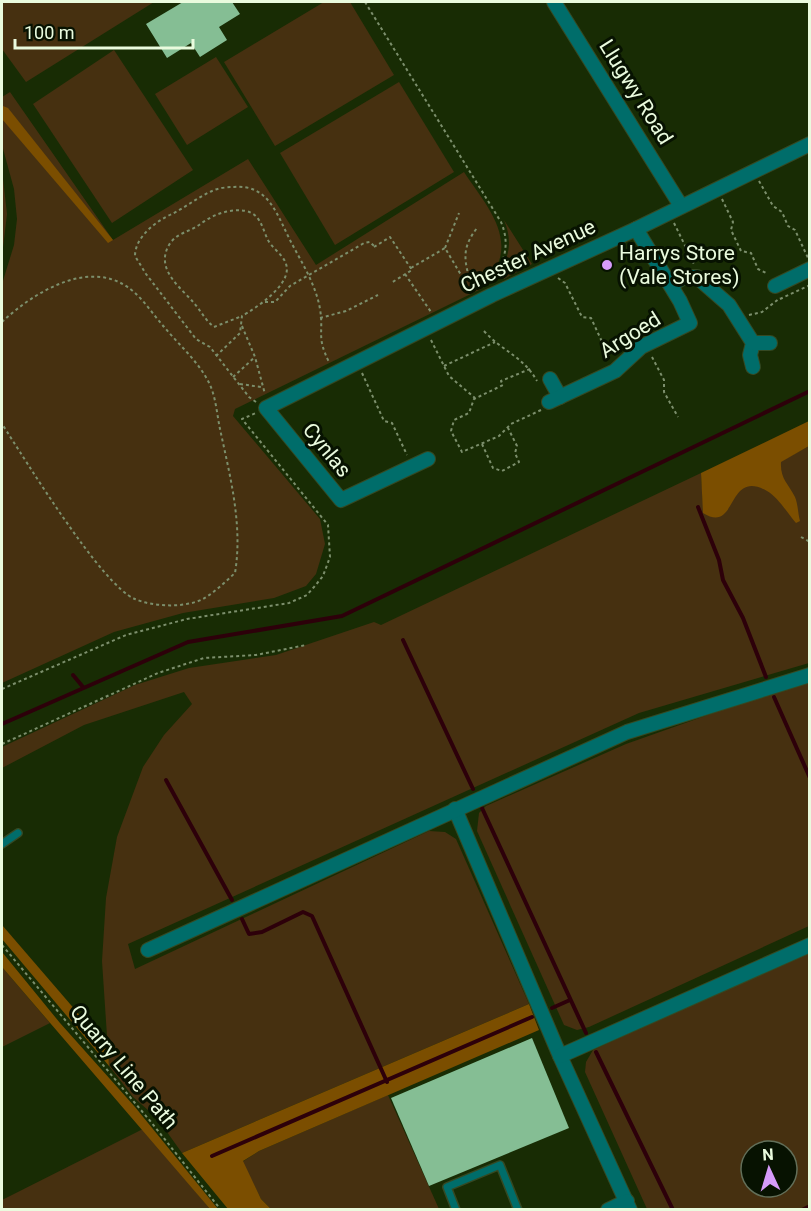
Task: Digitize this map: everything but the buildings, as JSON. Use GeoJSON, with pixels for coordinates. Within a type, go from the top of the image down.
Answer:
{"type":"FeatureCollection","features":[{"type":"Feature","properties":{"kind":"street","name":"Llugwy Road"},"geometry":{"type":"LineString","coordinates":[[554,2],[675,209]]}},
{"type":"Feature","properties":{"kind":"street","name":"Chester Avenue"},"geometry":{"type":"LineString","coordinates":[[269,406],[492,295],[636,229],[810,144]]}},
{"type":"Feature","properties":{"kind":"street","name":"Argoed"},"geometry":{"type":"LineString","coordinates":[[554,399],[615,371],[639,349],[690,323],[671,285],[636,229]]}},
{"type":"Feature","properties":{"kind":"street"},"geometry":{"type":"LineString","coordinates":[[775,286],[810,269]]}},
{"type":"Feature","properties":{"kind":"street"},"geometry":{"type":"LineString","coordinates":[[671,285],[691,276],[703,281],[736,314],[753,343],[750,355],[753,367]]}},
{"type":"Feature","properties":{"kind":"street"},"geometry":{"type":"LineString","coordinates":[[753,343],[770,343]]}},
{"type":"Feature","properties":{"kind":"street"},"geometry":{"type":"LineString","coordinates":[[550,379],[554,399]]}},
{"type":"Feature","properties":{"kind":"street","name":"Cynlas"},"geometry":{"type":"LineString","coordinates":[[269,406],[341,500],[428,459]]}},
{"type":"Feature","properties":{"kind":"street"},"geometry":{"type":"LineString","coordinates":[[148,950],[627,732],[810,675]]}},
{"type":"Feature","properties":{"kind":"street"},"geometry":{"type":"LineString","coordinates":[[455,809],[560,1056],[629,1205],[608,1209]]}},
{"type":"Feature","properties":{"kind":"street"},"geometry":{"type":"LineString","coordinates":[[560,1056],[810,945]]}},
{"type":"Feature","properties":{"kind":"lane"},"geometry":{"type":"LineString","coordinates":[[2,844],[18,833]]}},
{"type":"Feature","properties":{"kind":"lane"},"geometry":{"type":"LineString","coordinates":[[456,1209],[447,1187],[500,1165],[518,1209]]}},
{"type":"Feature","properties":{"kind":"path"},"geometry":{"type":"LineString","coordinates":[[365,2],[427,98],[506,233],[504,260],[489,290],[492,295]]}},
{"type":"Feature","properties":{"kind":"path"},"geometry":{"type":"LineString","coordinates":[[754,171],[773,206],[782,212],[788,226],[795,230],[810,261]]}},
{"type":"Feature","properties":{"kind":"path"},"geometry":{"type":"LineString","coordinates":[[269,406],[249,397],[216,356],[196,339],[135,256],[139,240],[164,217],[215,189],[240,186],[258,189],[264,195],[285,228],[309,277],[321,318],[319,343],[335,374]]}},
{"type":"Feature","properties":{"kind":"path"},"geometry":{"type":"LineString","coordinates":[[716,189],[733,222],[731,230],[741,251],[751,253],[758,269],[766,272],[775,286],[780,299]]}},
{"type":"Feature","properties":{"kind":"path"},"geometry":{"type":"LineString","coordinates":[[675,209],[703,281]]}},
{"type":"Feature","properties":{"kind":"path"},"geometry":{"type":"LineString","coordinates":[[248,211],[257,216],[268,241],[286,263],[286,277],[264,302],[242,316],[214,327],[202,316],[166,268],[166,252],[176,237],[215,215],[248,211]]}},
{"type":"Feature","properties":{"kind":"path"},"geometry":{"type":"LineString","coordinates":[[391,283],[445,248],[459,213]]}},
{"type":"Feature","properties":{"kind":"path"},"geometry":{"type":"LineString","coordinates":[[477,228],[465,248],[465,262],[478,302]]}},
{"type":"Feature","properties":{"kind":"path"},"geometry":{"type":"LineString","coordinates":[[264,302],[275,302],[288,288],[364,243],[370,243],[375,247],[390,237],[411,268]]}},
{"type":"Feature","properties":{"kind":"path"},"geometry":{"type":"LineString","coordinates":[[445,248],[464,279],[470,278]]}},
{"type":"Feature","properties":{"kind":"path"},"geometry":{"type":"LineString","coordinates":[[553,267],[560,282],[566,283],[582,317],[591,318],[615,371]]}},
{"type":"Feature","properties":{"kind":"path"},"geometry":{"type":"LineString","coordinates":[[405,274],[438,322]]}},
{"type":"Feature","properties":{"kind":"path"},"geometry":{"type":"LineString","coordinates":[[2,322],[59,283],[84,277],[112,280],[135,293],[199,367],[211,386],[232,488],[238,535],[235,573],[209,595],[190,602],[169,605],[147,603],[120,591],[63,517],[2,424]]}},
{"type":"Feature","properties":{"kind":"path"},"geometry":{"type":"LineString","coordinates":[[282,283],[288,288]]}},
{"type":"Feature","properties":{"kind":"path"},"geometry":{"type":"LineString","coordinates":[[736,314],[762,312],[780,299],[810,285]]}},
{"type":"Feature","properties":{"kind":"path"},"geometry":{"type":"LineString","coordinates":[[321,318],[346,311],[378,296]]}},
{"type":"Feature","properties":{"kind":"path"},"geometry":{"type":"LineString","coordinates":[[242,316],[242,326],[255,357],[261,387],[269,406]]}},
{"type":"Feature","properties":{"kind":"path"},"geometry":{"type":"LineString","coordinates":[[216,356],[235,338],[242,326]]}},
{"type":"Feature","properties":{"kind":"path"},"geometry":{"type":"LineString","coordinates":[[425,329],[449,376],[475,398]]}},
{"type":"Feature","properties":{"kind":"path"},"geometry":{"type":"LineString","coordinates":[[484,331],[530,369],[538,384],[550,379]]}},
{"type":"Feature","properties":{"kind":"path"},"geometry":{"type":"LineString","coordinates":[[444,366],[495,342]]}},
{"type":"Feature","properties":{"kind":"path"},"geometry":{"type":"LineString","coordinates":[[639,349],[653,358],[664,380],[664,392],[678,417]]}},
{"type":"Feature","properties":{"kind":"path"},"geometry":{"type":"LineString","coordinates":[[233,377],[255,357]]}},
{"type":"Feature","properties":{"kind":"path"},"geometry":{"type":"LineString","coordinates":[[358,362],[384,421],[392,423],[412,467]]}},
{"type":"Feature","properties":{"kind":"path"},"geometry":{"type":"LineString","coordinates":[[530,369],[501,381],[503,385],[475,398],[469,413],[454,420],[451,431],[462,452],[500,436],[508,428],[550,405],[554,399]]}},
{"type":"Feature","properties":{"kind":"path"},"geometry":{"type":"LineString","coordinates":[[239,384],[261,387]]}},
{"type":"Feature","properties":{"kind":"path"},"geometry":{"type":"LineString","coordinates":[[2,689],[126,635],[187,619],[289,603],[307,595],[322,576],[330,557],[328,525],[242,419]]}},
{"type":"Feature","properties":{"kind":"path"},"geometry":{"type":"LineString","coordinates":[[482,444],[493,468],[502,471],[519,462],[515,453],[517,446],[508,428]]}},
{"type":"Feature","properties":{"kind":"path"},"geometry":{"type":"LineString","coordinates":[[801,537],[810,543]]}},
{"type":"Feature","properties":{"kind":"path"},"geometry":{"type":"LineString","coordinates":[[2,744],[158,673],[204,658],[256,656],[306,645]]}},
{"type":"Feature","properties":{"kind":"path","name":"Quarry Line Path"},"geometry":{"type":"LineString","coordinates":[[2,945],[221,1209]]}},
{"type":"Feature","properties":{"kind":"shaded area"},"geometry":{"type":"Polygon","coordinates":[[[2,2],[154,2],[26,82],[2,49],[2,2]]]}},
{"type":"Feature","properties":{"kind":"shaded area"},"geometry":{"type":"Polygon","coordinates":[[[324,2],[350,2],[394,75],[275,146],[224,62],[324,2]]]}},
{"type":"Feature","properties":{"kind":"shaded area"},"geometry":{"type":"Polygon","coordinates":[[[114,50],[193,170],[112,223],[33,104],[114,50]]]}},
{"type":"Feature","properties":{"kind":"shaded area"},"geometry":{"type":"Polygon","coordinates":[[[216,57],[248,107],[187,145],[155,94],[216,57]]]}},
{"type":"Feature","properties":{"kind":"shaded area"},"geometry":{"type":"Polygon","coordinates":[[[399,82],[454,172],[335,245],[280,153],[399,82]]]}},
{"type":"Feature","properties":{"kind":"shaded area"},"geometry":{"type":"Polygon","coordinates":[[[10,92],[113,240],[248,159],[316,265],[464,172],[492,214],[501,237],[501,249],[497,265],[481,289],[235,409],[233,416],[320,519],[325,544],[316,574],[306,586],[274,598],[183,613],[114,632],[2,683],[2,284],[14,245],[17,219],[14,189],[2,145],[2,97],[10,92]]]}},
{"type":"Feature","properties":{"kind":"shaded area"},"geometry":{"type":"Polygon","coordinates":[[[3,106],[8,108],[113,240],[108,243],[2,119],[3,106]]]}},
{"type":"Feature","properties":{"kind":"shaded area"},"geometry":{"type":"Polygon","coordinates":[[[2,170],[7,214],[2,256],[2,170]]]}},
{"type":"Feature","properties":{"kind":"shaded area"},"geometry":{"type":"Polygon","coordinates":[[[504,220],[532,264],[504,279],[500,272],[508,253],[509,240],[504,220]]]}},
{"type":"Feature","properties":{"kind":"shaded area"},"geometry":{"type":"Polygon","coordinates":[[[809,421],[809,446],[781,462],[783,477],[796,500],[800,521],[796,523],[779,501],[767,491],[754,486],[745,488],[738,494],[722,516],[714,517],[703,513],[701,473],[809,421]]]}},
{"type":"Feature","properties":{"kind":"shaded area"},"geometry":{"type":"Polygon","coordinates":[[[809,446],[809,663],[639,713],[128,944],[135,969],[429,831],[445,832],[456,839],[529,1004],[182,1153],[157,1118],[133,1097],[109,1066],[102,961],[106,898],[117,837],[143,767],[164,735],[192,704],[184,692],[84,725],[2,768],[2,747],[135,685],[189,668],[276,655],[374,622],[381,625],[701,473],[703,503],[809,446]]]}},
{"type":"Feature","properties":{"kind":"shaded area"},"geometry":{"type":"Polygon","coordinates":[[[809,683],[809,926],[589,1027],[577,1030],[564,1025],[477,831],[479,813],[486,806],[626,744],[753,699],[809,683]]]}},
{"type":"Feature","properties":{"kind":"shaded area"},"geometry":{"type":"Polygon","coordinates":[[[2,925],[108,1048],[109,1066],[2,939],[2,925]]]}},
{"type":"Feature","properties":{"kind":"shaded area"},"geometry":{"type":"Polygon","coordinates":[[[809,951],[809,1209],[647,1209],[585,1072],[586,1062],[593,1050],[809,951]]]}},
{"type":"Feature","properties":{"kind":"shaded area"},"geometry":{"type":"Polygon","coordinates":[[[2,952],[60,1023],[135,1107],[218,1209],[210,1209],[2,967],[2,952]]]}},
{"type":"Feature","properties":{"kind":"shaded area"},"geometry":{"type":"Polygon","coordinates":[[[2,967],[50,1023],[2,1047],[2,967]]]}},
{"type":"Feature","properties":{"kind":"shaded area"},"geometry":{"type":"Polygon","coordinates":[[[529,1004],[539,1030],[259,1151],[243,1161],[261,1199],[271,1209],[228,1209],[182,1153],[529,1004]]]}},
{"type":"Feature","properties":{"kind":"shaded area"},"geometry":{"type":"Polygon","coordinates":[[[388,1095],[439,1209],[271,1209],[261,1199],[242,1162],[259,1151],[388,1095]]]}},
{"type":"Feature","properties":{"kind":"shaded area"},"geometry":{"type":"Polygon","coordinates":[[[143,1129],[210,1209],[2,1210],[2,1200],[143,1129]]]}},
{"type":"Feature","properties":{"kind":"waterway"},"geometry":{"type":"LineString","coordinates":[[2,724],[188,642],[342,616],[810,391]]}},
{"type":"Feature","properties":{"kind":"waterway"},"geometry":{"type":"LineString","coordinates":[[698,507],[719,560],[723,580],[743,618],[766,677]]}},
{"type":"Feature","properties":{"kind":"waterway"},"geometry":{"type":"LineString","coordinates":[[403,640],[473,789]]}},
{"type":"Feature","properties":{"kind":"waterway"},"geometry":{"type":"LineString","coordinates":[[73,675],[83,687]]}},
{"type":"Feature","properties":{"kind":"waterway"},"geometry":{"type":"LineString","coordinates":[[774,697],[810,778]]}},
{"type":"Feature","properties":{"kind":"waterway"},"geometry":{"type":"LineString","coordinates":[[166,780],[232,900]]}},
{"type":"Feature","properties":{"kind":"waterway"},"geometry":{"type":"LineString","coordinates":[[482,808],[586,1033]]}},
{"type":"Feature","properties":{"kind":"waterway"},"geometry":{"type":"LineString","coordinates":[[242,919],[249,934],[262,932],[303,912],[312,916],[387,1082]]}},
{"type":"Feature","properties":{"kind":"waterway"},"geometry":{"type":"LineString","coordinates":[[552,1008],[570,1000]]}},
{"type":"Feature","properties":{"kind":"waterway"},"geometry":{"type":"LineString","coordinates":[[212,1156],[532,1017]]}},
{"type":"Feature","properties":{"kind":"waterway"},"geometry":{"type":"LineString","coordinates":[[596,1052],[673,1210]]}},
{"type":"Feature","properties":{"kind":"waterway"},"geometry":{"type":"LineString","coordinates":[[802,1210],[810,1206]]}},
{"type":"Feature","properties":{"kind":"place","name":"Harrys Store (Vale Stores)"},"geometry":{"type":"Point","coordinates":[607,265]}}]}
